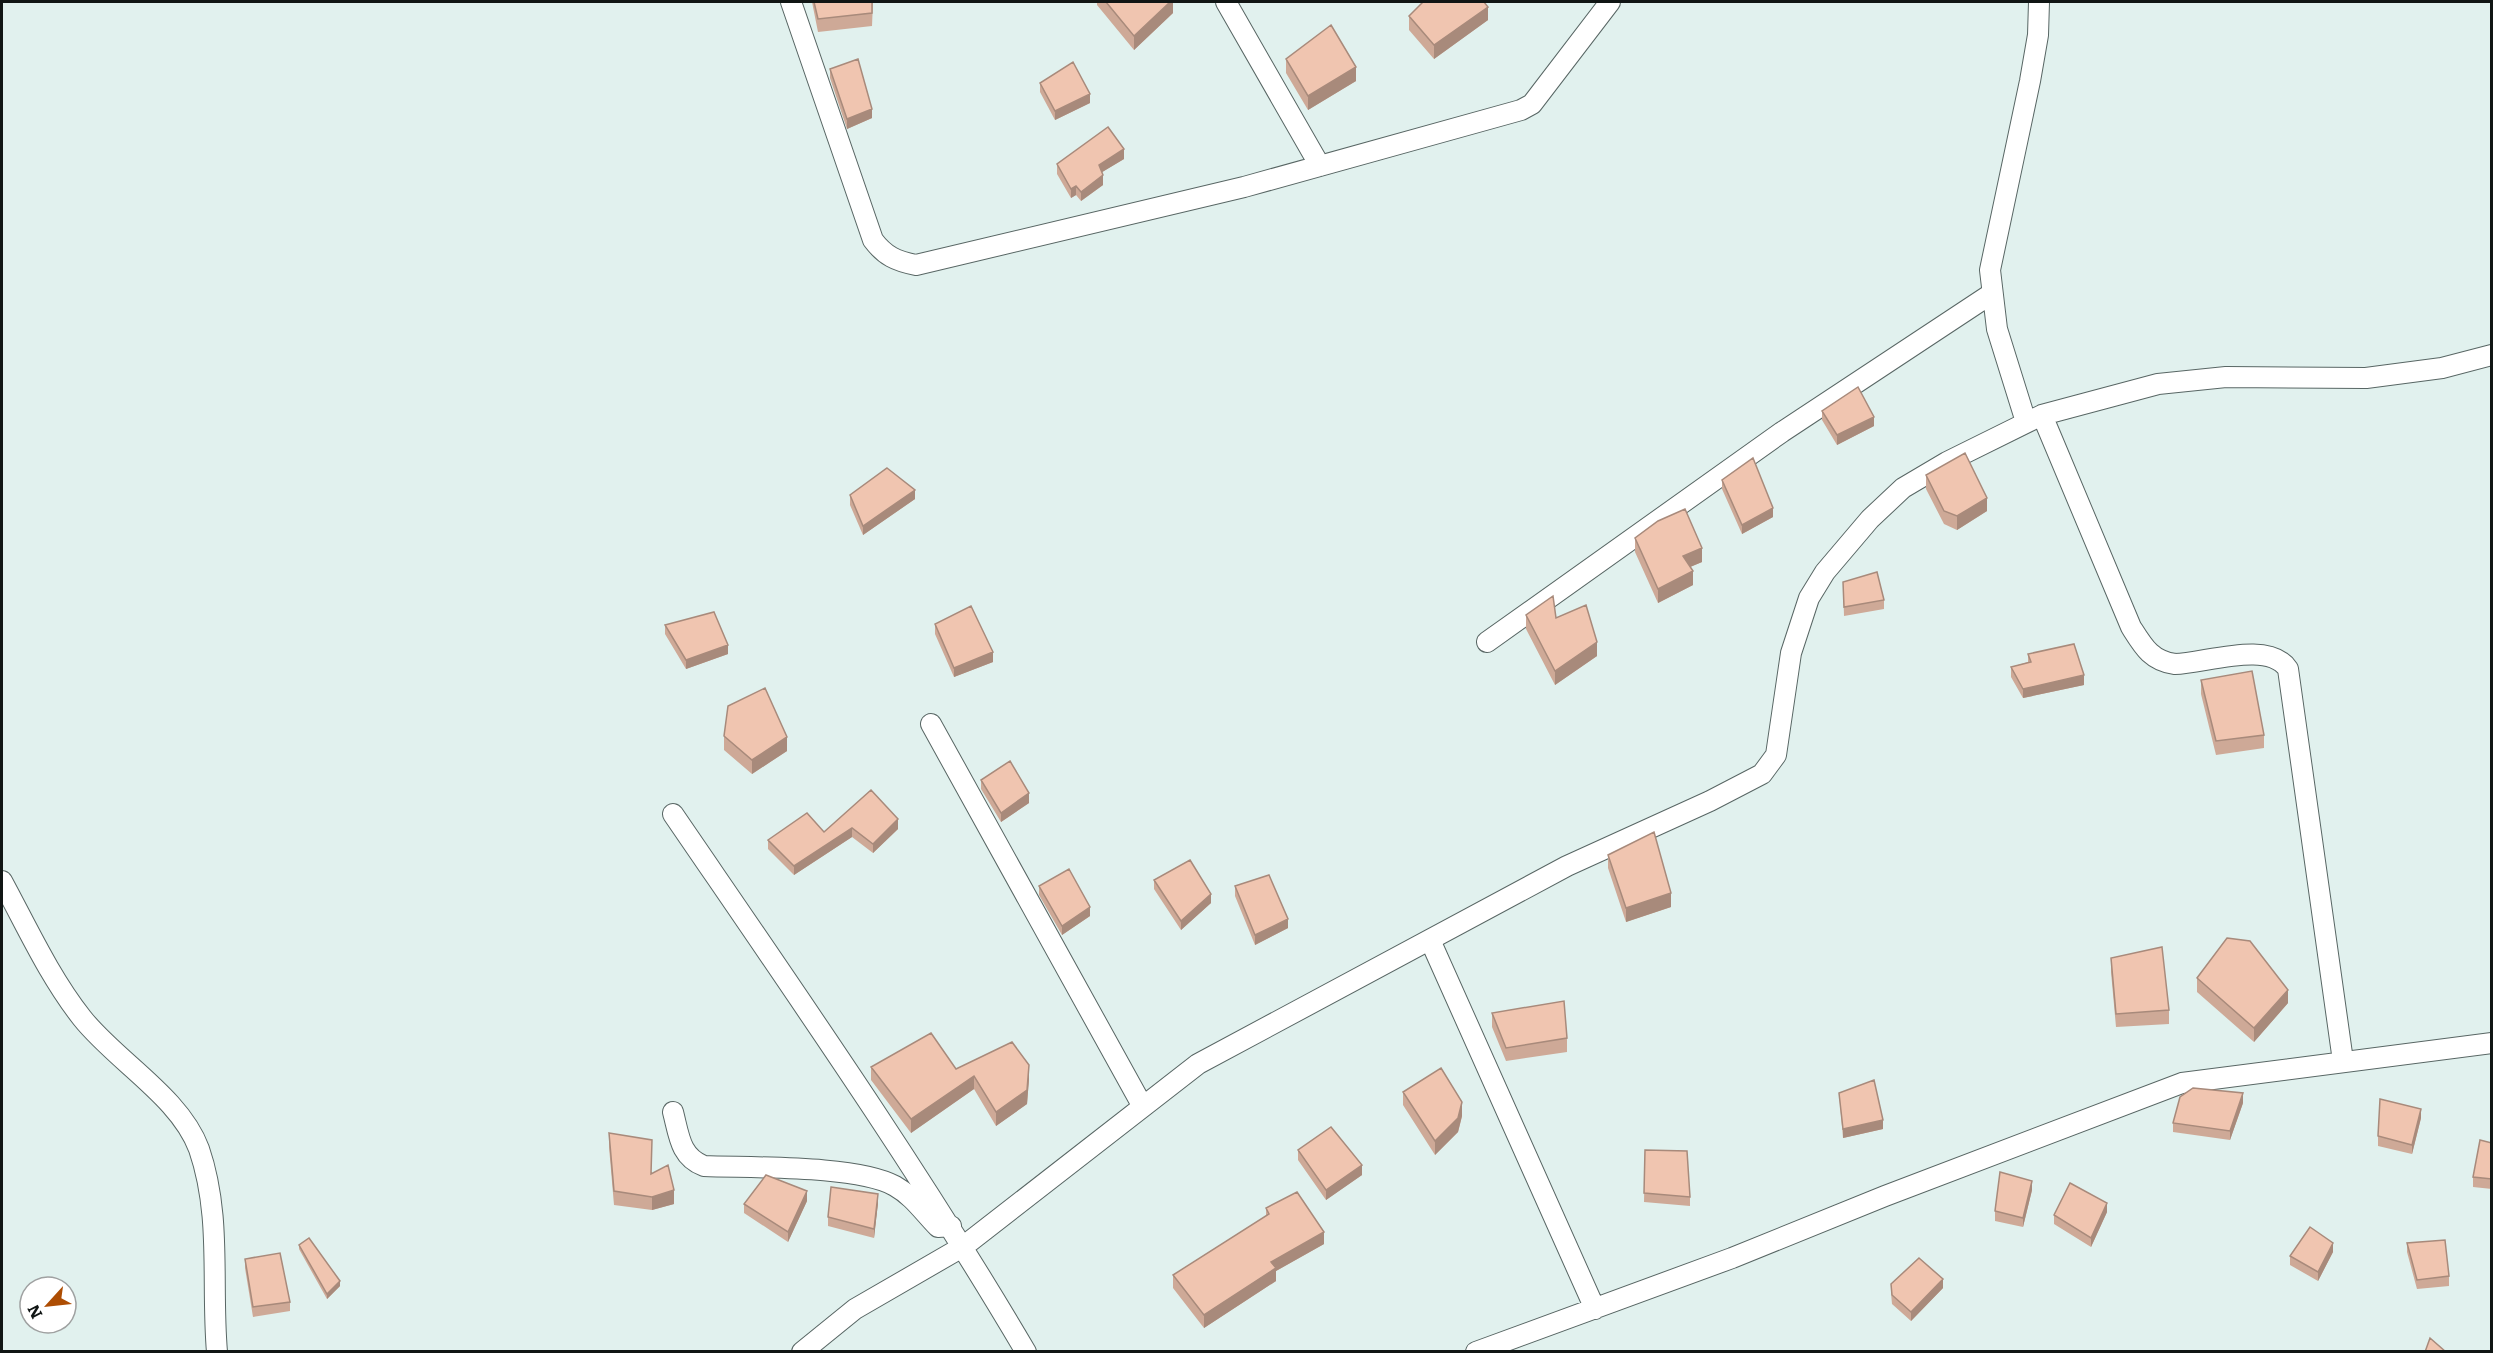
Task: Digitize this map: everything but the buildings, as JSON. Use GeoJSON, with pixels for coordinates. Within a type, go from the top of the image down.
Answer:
{"type":"FeatureCollection","features":[{"type":"Feature","properties":{"kind":"street"},"geometry":{"type":"LineString","coordinates":[[791,2],[873,240],[883,253],[896,261],[916,265],[1130,215],[1462,128],[1521,110],[1532,104],[1607,3]]}},
{"type":"Feature","properties":{"kind":"street"},"geometry":{"type":"LineString","coordinates":[[1226,2],[1320,166]]}},
{"type":"Feature","properties":{"kind":"street"},"geometry":{"type":"LineString","coordinates":[[2039,2],[2038,35],[2030,81],[1990,270],[1991,294],[1997,329],[2034,419],[2131,627],[2146,651],[2161,662],[2175,664],[2266,654],[2284,663],[2288,669],[2343,1061]]}},
{"type":"Feature","properties":{"kind":"street"},"geometry":{"type":"LineString","coordinates":[[1487,642],[1782,432],[1991,294]]}},
{"type":"Feature","properties":{"kind":"street"},"geometry":{"type":"LineString","coordinates":[[802,1352],[855,1310],[964,1246],[1189,1070],[1230,1045],[1567,867],[1710,801],[1762,774],[1776,755],[1780,741],[1791,653],[1809,598],[1825,572],[1870,519],[1903,488],[1947,462],[2034,419],[2158,384],[2226,377],[2366,378],[2442,368],[2492,355]]}},
{"type":"Feature","properties":{"kind":"street"},"geometry":{"type":"LineString","coordinates":[[931,724],[1143,1107]]}},
{"type":"Feature","properties":{"kind":"street"},"geometry":{"type":"LineString","coordinates":[[673,814],[869,1101],[964,1246],[1026,1352]]}},
{"type":"Feature","properties":{"kind":"street"},"geometry":{"type":"LineString","coordinates":[[2,881],[55,980],[83,1019],[180,1116],[198,1147],[210,1187],[215,1224],[214,1320],[217,1352]]}},
{"type":"Feature","properties":{"kind":"street"},"geometry":{"type":"LineString","coordinates":[[1430,940],[1595,1309]]}},
{"type":"Feature","properties":{"kind":"street"},"geometry":{"type":"LineString","coordinates":[[1476,1352],[1595,1309],[2182,1083],[2492,1043]]}},
{"type":"Feature","properties":{"kind":"street"},"geometry":{"type":"LineString","coordinates":[[673,1112],[686,1154],[690,1159],[704,1166],[819,1171],[882,1181],[909,1196],[938,1227],[951,1226]]}}]}
